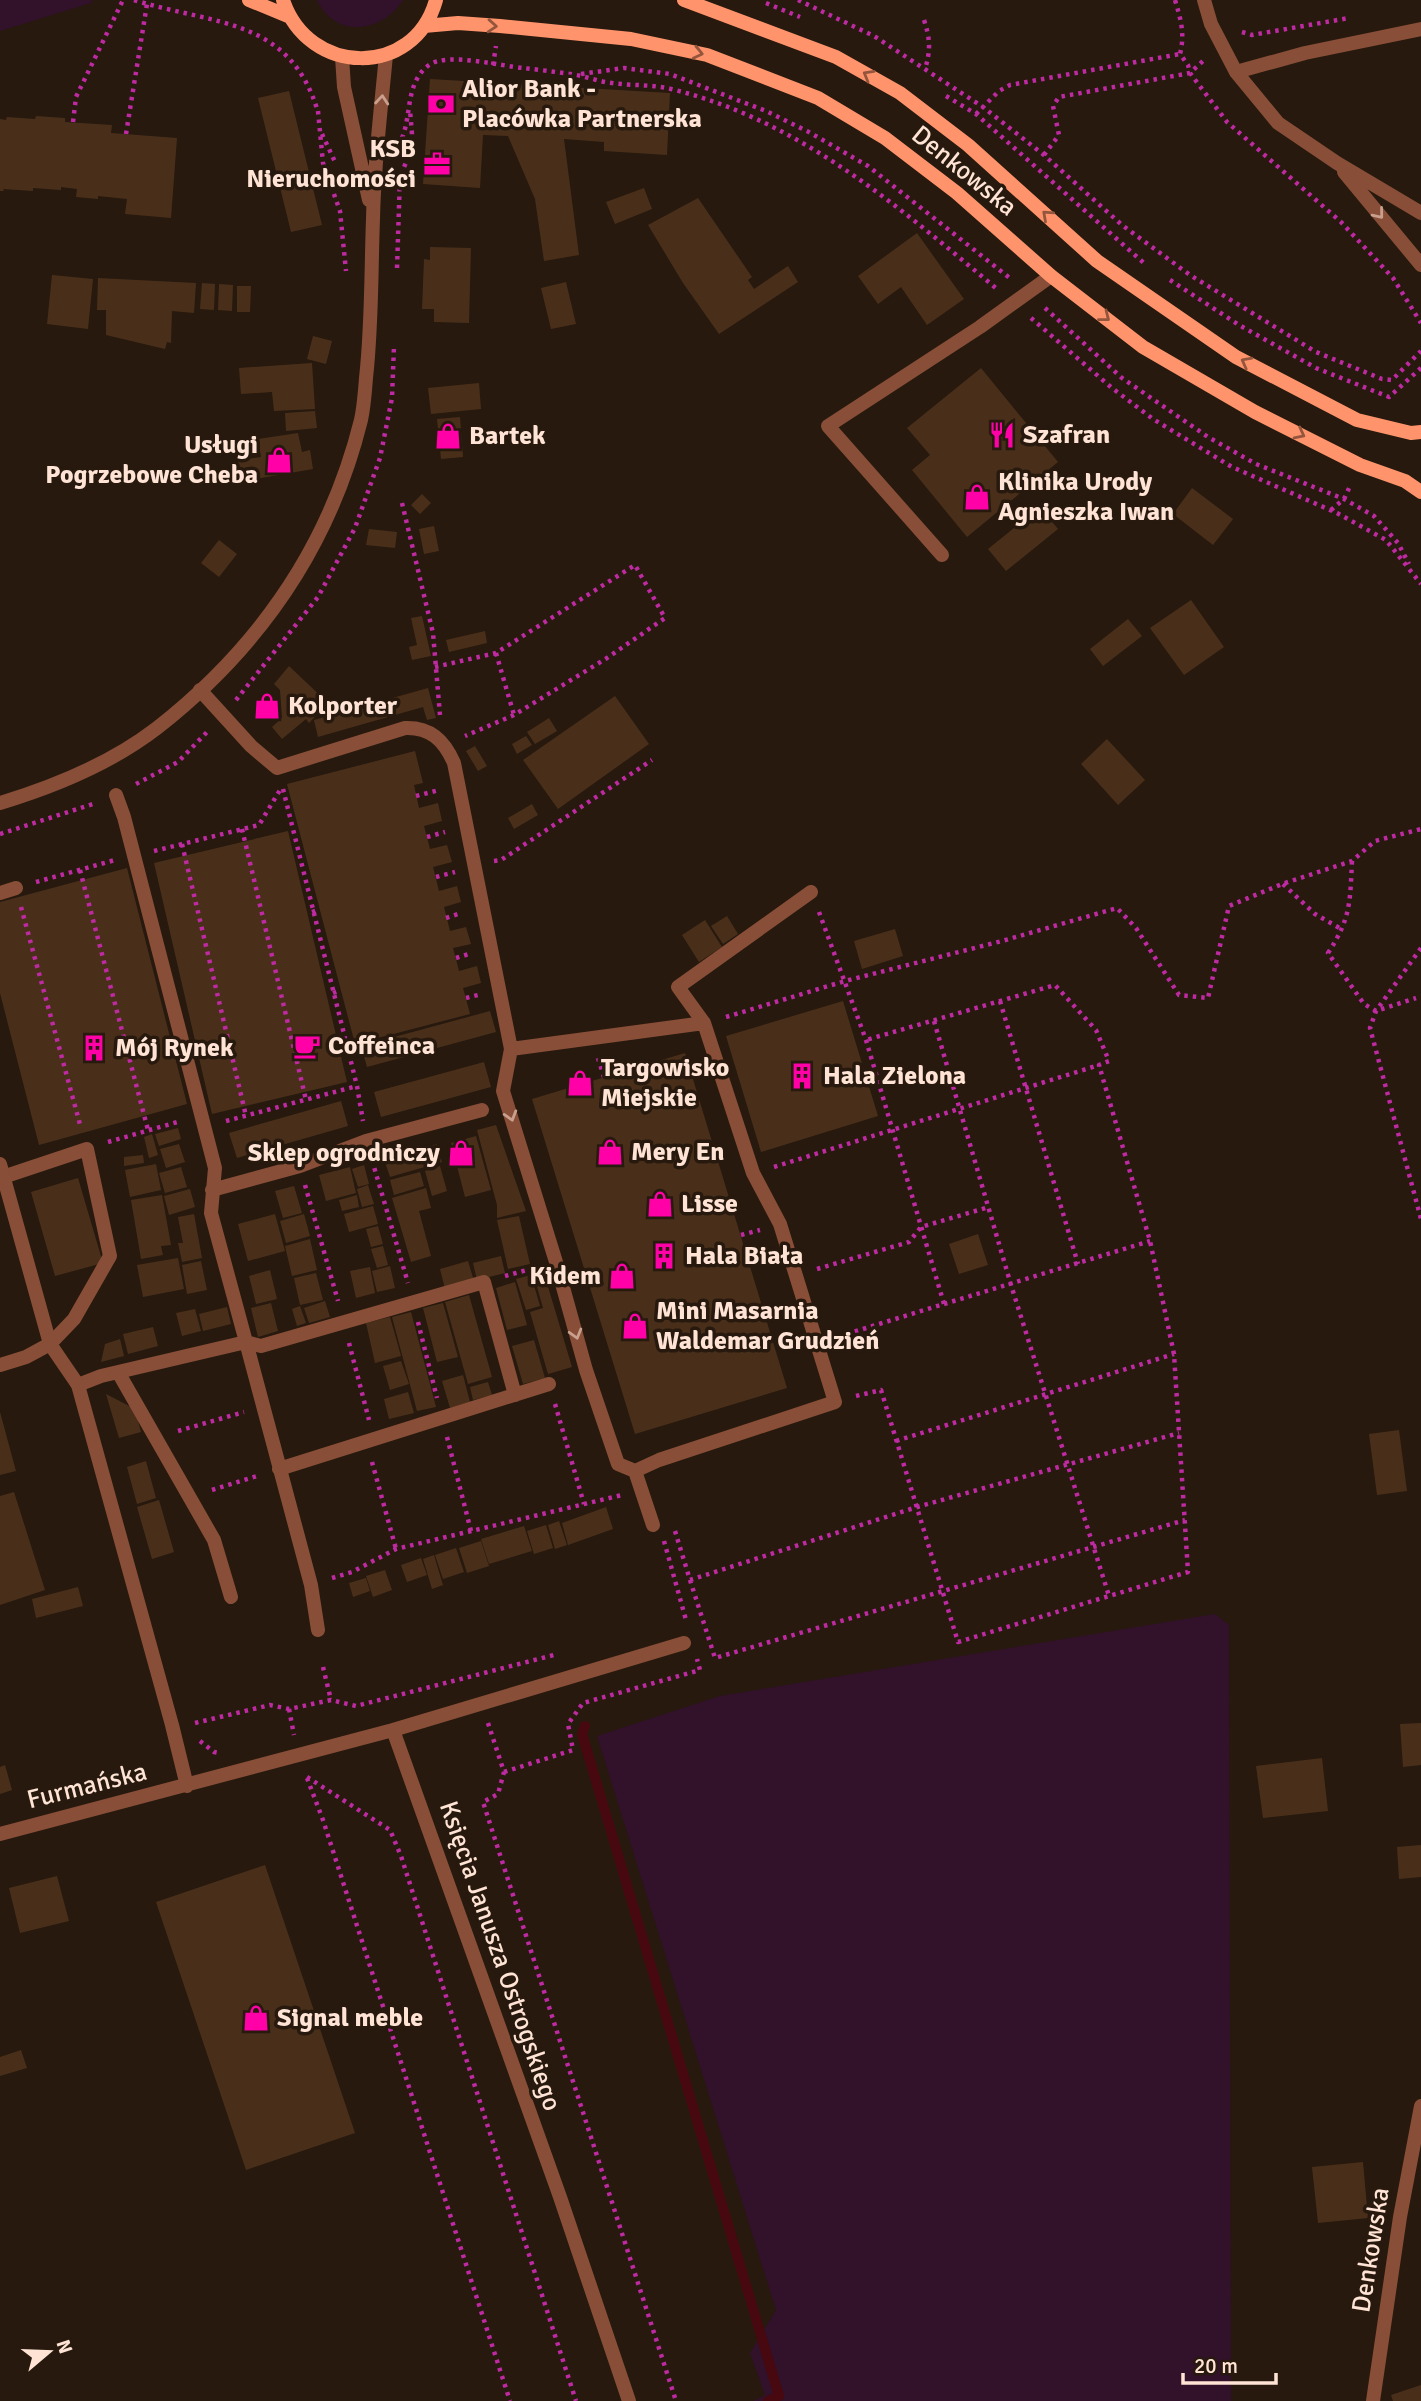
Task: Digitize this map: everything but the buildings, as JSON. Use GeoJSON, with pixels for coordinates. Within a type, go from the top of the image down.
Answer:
{"type":"FeatureCollection","features":[{"type":"Feature","properties":{"kind":"main road"},"geometry":{"type":"LineString","coordinates":[[248,0],[288,16]]}},
{"type":"Feature","properties":{"kind":"main road"},"geometry":{"type":"LineString","coordinates":[[283,0],[288,16],[302,35],[320,49],[342,57],[364,59],[386,55],[407,43],[424,26],[436,0]]}},
{"type":"Feature","properties":{"kind":"main road","name":"Denkowska"},"geometry":{"type":"LineString","coordinates":[[684,0],[836,57],[900,93],[968,145],[1097,261],[1236,357],[1357,419],[1421,432]]}},
{"type":"Feature","properties":{"kind":"main road","name":"Denkowska"},"geometry":{"type":"LineString","coordinates":[[424,26],[457,23],[631,39],[707,55],[818,98],[885,138],[957,193],[1051,276],[1143,347],[1255,412],[1360,465],[1405,481],[1421,492]]}},
{"type":"Feature","properties":{"kind":"street"},"geometry":{"type":"LineString","coordinates":[[1204,0],[1211,24],[1236,72],[1278,123],[1337,163],[1421,213]]}},
{"type":"Feature","properties":{"kind":"street"},"geometry":{"type":"LineString","coordinates":[[1236,72],[1305,53],[1421,29]]}},
{"type":"Feature","properties":{"kind":"street"},"geometry":{"type":"LineString","coordinates":[[0,803],[51,786],[99,764],[156,729],[200,690],[251,637],[280,602],[310,556],[337,494],[362,418],[371,304],[373,217],[386,55]]}},
{"type":"Feature","properties":{"kind":"street"},"geometry":{"type":"LineString","coordinates":[[342,57],[344,87],[373,217]]}},
{"type":"Feature","properties":{"kind":"street"},"geometry":{"type":"LineString","coordinates":[[1337,163],[1421,265]]}},
{"type":"Feature","properties":{"kind":"street"},"geometry":{"type":"LineString","coordinates":[[942,555],[828,426],[980,327],[1051,276]]}},
{"type":"Feature","properties":{"kind":"street"},"geometry":{"type":"LineString","coordinates":[[200,690],[251,746],[277,768],[405,729],[418,728],[431,732],[447,748],[454,763],[511,1049],[503,1091],[586,1370],[618,1464],[635,1471],[659,1460],[835,1402],[780,1224],[753,1173],[704,1023],[678,987],[811,892]]}},
{"type":"Feature","properties":{"kind":"street"},"geometry":{"type":"LineString","coordinates":[[116,795],[215,1168],[211,1213],[312,1585],[318,1630]]}},
{"type":"Feature","properties":{"kind":"street"},"geometry":{"type":"LineString","coordinates":[[0,893],[16,888]]}},
{"type":"Feature","properties":{"kind":"street"},"geometry":{"type":"LineString","coordinates":[[511,1049],[704,1023]]}},
{"type":"Feature","properties":{"kind":"street"},"geometry":{"type":"LineString","coordinates":[[212,1190],[300,1167],[366,1141],[482,1110]]}},
{"type":"Feature","properties":{"kind":"street"},"geometry":{"type":"LineString","coordinates":[[0,1365],[26,1357],[50,1344],[75,1319],[110,1256],[87,1149],[2,1171],[50,1344],[78,1385],[187,1786],[393,1730],[684,1643]]}},
{"type":"Feature","properties":{"kind":"street"},"geometry":{"type":"LineString","coordinates":[[78,1385],[118,1372],[246,1342],[261,1346],[484,1282],[515,1395]]}},
{"type":"Feature","properties":{"kind":"street"},"geometry":{"type":"LineString","coordinates":[[118,1372],[215,1540],[231,1597]]}},
{"type":"Feature","properties":{"kind":"street"},"geometry":{"type":"LineString","coordinates":[[279,1469],[549,1384]]}},
{"type":"Feature","properties":{"kind":"street"},"geometry":{"type":"LineString","coordinates":[[635,1471],[652,1521]]}},
{"type":"Feature","properties":{"kind":"street","name":"Księcia Janusza Ostrogskiego"},"geometry":{"type":"LineString","coordinates":[[393,1730],[560,2197],[629,2401]]}},
{"type":"Feature","properties":{"kind":"street","name":"Furmańska"},"geometry":{"type":"LineString","coordinates":[[0,1834],[187,1786]]}},
{"type":"Feature","properties":{"kind":"street","name":"Denkowska"},"geometry":{"type":"LineString","coordinates":[[1373,2401],[1400,2217],[1421,2106]]}},
{"type":"Feature","properties":{"kind":"path"},"geometry":{"type":"LineString","coordinates":[[73,122],[76,97],[123,0]]}},
{"type":"Feature","properties":{"kind":"path"},"geometry":{"type":"LineString","coordinates":[[134,0],[230,24],[260,35],[298,67],[311,90],[318,111],[323,163],[340,211],[344,232],[347,282]]}},
{"type":"Feature","properties":{"kind":"path"},"geometry":{"type":"LineString","coordinates":[[755,0],[788,10],[812,23]]}},
{"type":"Feature","properties":{"kind":"path"},"geometry":{"type":"LineString","coordinates":[[799,0],[874,36],[983,107],[1044,155],[1122,225],[1180,268],[1275,329],[1316,352],[1382,379],[1392,380],[1421,351]]}},
{"type":"Feature","properties":{"kind":"path"},"geometry":{"type":"LineString","coordinates":[[1175,0],[1183,26],[1180,54],[1190,73],[1227,122],[1341,222],[1393,278],[1421,323]]}},
{"type":"Feature","properties":{"kind":"path"},"geometry":{"type":"LineString","coordinates":[[125,134],[147,4]]}},
{"type":"Feature","properties":{"kind":"path"},"geometry":{"type":"LineString","coordinates":[[1239,30],[1252,35],[1354,17]]}},
{"type":"Feature","properties":{"kind":"path"},"geometry":{"type":"LineString","coordinates":[[924,20],[930,38],[930,55],[925,69]]}},
{"type":"Feature","properties":{"kind":"path"},"geometry":{"type":"LineString","coordinates":[[1044,155],[1059,135],[1053,106],[1059,97],[1190,73],[1203,61],[1200,50]]}},
{"type":"Feature","properties":{"kind":"path"},"geometry":{"type":"LineString","coordinates":[[976,114],[999,91],[1010,85],[1180,54]]}},
{"type":"Feature","properties":{"kind":"path"},"geometry":{"type":"LineString","coordinates":[[397,281],[400,177],[409,155],[412,134],[409,103],[412,89],[423,71],[432,63],[452,59],[575,75]]}},
{"type":"Feature","properties":{"kind":"path"},"geometry":{"type":"LineString","coordinates":[[942,94],[976,114],[1148,266]]}},
{"type":"Feature","properties":{"kind":"path"},"geometry":{"type":"LineString","coordinates":[[1159,274],[1239,325],[1316,368],[1389,397],[1421,368]]}},
{"type":"Feature","properties":{"kind":"path"},"geometry":{"type":"LineString","coordinates":[[0,834],[106,800],[178,762],[223,716],[318,597],[355,528],[380,458],[392,398],[395,333]]}},
{"type":"Feature","properties":{"kind":"path"},"geometry":{"type":"LineString","coordinates":[[1330,511],[1344,499]]}},
{"type":"Feature","properties":{"kind":"path"},"geometry":{"type":"LineString","coordinates":[[402,503],[433,633],[435,667],[439,707],[447,748],[466,736],[514,715],[607,658],[665,618],[635,565],[496,653],[435,667]]}},
{"type":"Feature","properties":{"kind":"path"},"geometry":{"type":"LineString","coordinates":[[1414,574],[1421,584]]}},
{"type":"Feature","properties":{"kind":"path"},"geometry":{"type":"LineString","coordinates":[[496,653],[514,715]]}},
{"type":"Feature","properties":{"kind":"path"},"geometry":{"type":"LineString","coordinates":[[474,866],[501,860],[652,761]]}},
{"type":"Feature","properties":{"kind":"path"},"geometry":{"type":"LineString","coordinates":[[282,786],[259,825],[16,888],[87,1149],[148,1130],[246,1116],[357,1086]]}},
{"type":"Feature","properties":{"kind":"path"},"geometry":{"type":"LineString","coordinates":[[242,829],[306,1100]]}},
{"type":"Feature","properties":{"kind":"path"},"geometry":{"type":"LineString","coordinates":[[704,1023],[845,981],[1117,908],[1136,928],[1180,995],[1208,998],[1229,906],[1282,884],[1352,861],[1375,841],[1421,829]]}},
{"type":"Feature","properties":{"kind":"path"},"geometry":{"type":"LineString","coordinates":[[182,844],[246,1116]]}},
{"type":"Feature","properties":{"kind":"path"},"geometry":{"type":"LineString","coordinates":[[1352,861],[1350,906],[1343,930],[1328,953],[1364,1004],[1376,1011],[1416,998]]}},
{"type":"Feature","properties":{"kind":"path"},"geometry":{"type":"LineString","coordinates":[[303,871],[309,869]]}},
{"type":"Feature","properties":{"kind":"path"},"geometry":{"type":"LineString","coordinates":[[80,870],[148,1130]]}},
{"type":"Feature","properties":{"kind":"path"},"geometry":{"type":"LineString","coordinates":[[1282,884],[1315,914],[1343,930]]}},
{"type":"Feature","properties":{"kind":"path"},"geometry":{"type":"LineString","coordinates":[[811,892],[866,1041],[944,1304]]}},
{"type":"Feature","properties":{"kind":"path"},"geometry":{"type":"LineString","coordinates":[[313,912],[320,909]]}},
{"type":"Feature","properties":{"kind":"path"},"geometry":{"type":"LineString","coordinates":[[1421,948],[1376,1011],[1370,1028],[1421,1219]]}},
{"type":"Feature","properties":{"kind":"path"},"geometry":{"type":"LineString","coordinates":[[323,952],[331,950]]}},
{"type":"Feature","properties":{"kind":"path"},"geometry":{"type":"LineString","coordinates":[[753,1173],[1109,1061],[1097,1030],[1055,985],[866,1041]]}},
{"type":"Feature","properties":{"kind":"path"},"geometry":{"type":"LineString","coordinates":[[333,993],[341,990]]}},
{"type":"Feature","properties":{"kind":"path"},"geometry":{"type":"LineString","coordinates":[[1000,1001],[1078,1264]]}},
{"type":"Feature","properties":{"kind":"path"},"geometry":{"type":"LineString","coordinates":[[934,1020],[1011,1285],[1109,1596]]}},
{"type":"Feature","properties":{"kind":"path"},"geometry":{"type":"LineString","coordinates":[[343,1033],[351,1031]]}},
{"type":"Feature","properties":{"kind":"path"},"geometry":{"type":"LineString","coordinates":[[835,1402],[881,1390],[958,1642],[1188,1573],[1174,1354],[1150,1241],[1099,1065]]}},
{"type":"Feature","properties":{"kind":"path"},"geometry":{"type":"LineString","coordinates":[[300,1167],[369,1419],[365,1440],[396,1549]]}},
{"type":"Feature","properties":{"kind":"path"},"geometry":{"type":"LineString","coordinates":[[796,1275],[909,1242],[921,1227],[989,1207]]}},
{"type":"Feature","properties":{"kind":"path"},"geometry":{"type":"LineString","coordinates":[[817,1343],[1150,1241]]}},
{"type":"Feature","properties":{"kind":"path"},"geometry":{"type":"LineString","coordinates":[[484,1282],[556,1262]]}},
{"type":"Feature","properties":{"kind":"path"},"geometry":{"type":"LineString","coordinates":[[896,1441],[1174,1354]]}},
{"type":"Feature","properties":{"kind":"path"},"geometry":{"type":"LineString","coordinates":[[549,1384],[584,1504]]}},
{"type":"Feature","properties":{"kind":"path"},"geometry":{"type":"LineString","coordinates":[[157,1437],[263,1407]]}},
{"type":"Feature","properties":{"kind":"path"},"geometry":{"type":"LineString","coordinates":[[690,1580],[917,1507],[1179,1433]]}},
{"type":"Feature","properties":{"kind":"path"},"geometry":{"type":"LineString","coordinates":[[191,1497],[279,1469]]}},
{"type":"Feature","properties":{"kind":"path"},"geometry":{"type":"LineString","coordinates":[[312,1585],[352,1572],[396,1549],[622,1495],[635,1471]]}},
{"type":"Feature","properties":{"kind":"path"},"geometry":{"type":"LineString","coordinates":[[652,1521],[669,1510],[715,1658],[1185,1520]]}},
{"type":"Feature","properties":{"kind":"path"},"geometry":{"type":"LineString","coordinates":[[195,1723],[270,1705],[289,1709],[331,1700],[356,1706],[564,1653]]}},
{"type":"Feature","properties":{"kind":"path"},"geometry":{"type":"LineString","coordinates":[[323,1667],[331,1700]]}},
{"type":"Feature","properties":{"kind":"path"},"geometry":{"type":"LineString","coordinates":[[476,1675],[481,1704],[504,1772],[498,1794],[483,1802],[676,2401]]}},
{"type":"Feature","properties":{"kind":"path"},"geometry":{"type":"LineString","coordinates":[[289,1709],[298,1755],[337,1865],[510,2401]]}},
{"type":"Feature","properties":{"kind":"path"},"geometry":{"type":"LineString","coordinates":[[307,1777],[390,1830],[401,1856],[576,2401]]}},
{"type":"Feature","properties":{"kind":"shaded area"},"geometry":{"type":"Polygon","coordinates":[[[0,0],[90,0],[94,2],[0,31],[0,0]]]}},
{"type":"Feature","properties":{"kind":"shaded area"},"geometry":{"type":"Polygon","coordinates":[[[317,0],[403,0],[383,19],[359,27],[335,21],[325,13],[317,0]]]}},
{"type":"Feature","properties":{"kind":"shaded area"},"geometry":{"type":"Polygon","coordinates":[[[1215,1614],[1229,1625],[1231,2401],[753,2401],[765,2395],[750,2353],[776,2310],[597,1736],[720,1696],[1215,1614]]]}},
{"type":"Feature","properties":{"kind":"waterway"},"geometry":{"type":"LineString","coordinates":[[585,1726],[582,1734],[779,2396],[768,2401]]}},
{"type":"Feature","properties":{"kind":"place","name":"Alior Bank - Placówka Partnerska"},"geometry":{"type":"Point","coordinates":[441,104]}},
{"type":"Feature","properties":{"kind":"place","name":"KSB Nieruchomości"},"geometry":{"type":"Point","coordinates":[437,164]}},
{"type":"Feature","properties":{"kind":"place","name":"Szafran"},"geometry":{"type":"Point","coordinates":[1002,435]}},
{"type":"Feature","properties":{"kind":"place","name":"Bartek"},"geometry":{"type":"Point","coordinates":[448,436]}},
{"type":"Feature","properties":{"kind":"place","name":"Usługi Pogrzebowe Cheba"},"geometry":{"type":"Point","coordinates":[279,460]}},
{"type":"Feature","properties":{"kind":"place","name":"Klinika Urody Agnieszka Iwan"},"geometry":{"type":"Point","coordinates":[977,497]}},
{"type":"Feature","properties":{"kind":"place","name":"Kolporter"},"geometry":{"type":"Point","coordinates":[267,706]}},
{"type":"Feature","properties":{"kind":"place","name":"Coffeinca"},"geometry":{"type":"Point","coordinates":[307,1046]}},
{"type":"Feature","properties":{"kind":"place","name":"Mój Rynek"},"geometry":{"type":"Point","coordinates":[94,1048]}},
{"type":"Feature","properties":{"kind":"place","name":"Hala Zielona"},"geometry":{"type":"Point","coordinates":[802,1076]}},
{"type":"Feature","properties":{"kind":"place","name":"Targowisko Miejskie"},"geometry":{"type":"Point","coordinates":[580,1083]}},
{"type":"Feature","properties":{"kind":"place","name":"Mery En"},"geometry":{"type":"Point","coordinates":[610,1152]}},
{"type":"Feature","properties":{"kind":"place","name":"Sklep ogrodniczy"},"geometry":{"type":"Point","coordinates":[461,1153]}},
{"type":"Feature","properties":{"kind":"place","name":"Lisse"},"geometry":{"type":"Point","coordinates":[660,1204]}},
{"type":"Feature","properties":{"kind":"place","name":"Hala Biała"},"geometry":{"type":"Point","coordinates":[664,1256]}},
{"type":"Feature","properties":{"kind":"place","name":"Kidem"},"geometry":{"type":"Point","coordinates":[622,1276]}},
{"type":"Feature","properties":{"kind":"place","name":"Mini Masarnia Waldemar Grudzień"},"geometry":{"type":"Point","coordinates":[635,1326]}},
{"type":"Feature","properties":{"kind":"place","name":"Signal meble"},"geometry":{"type":"Point","coordinates":[256,2018]}}]}
